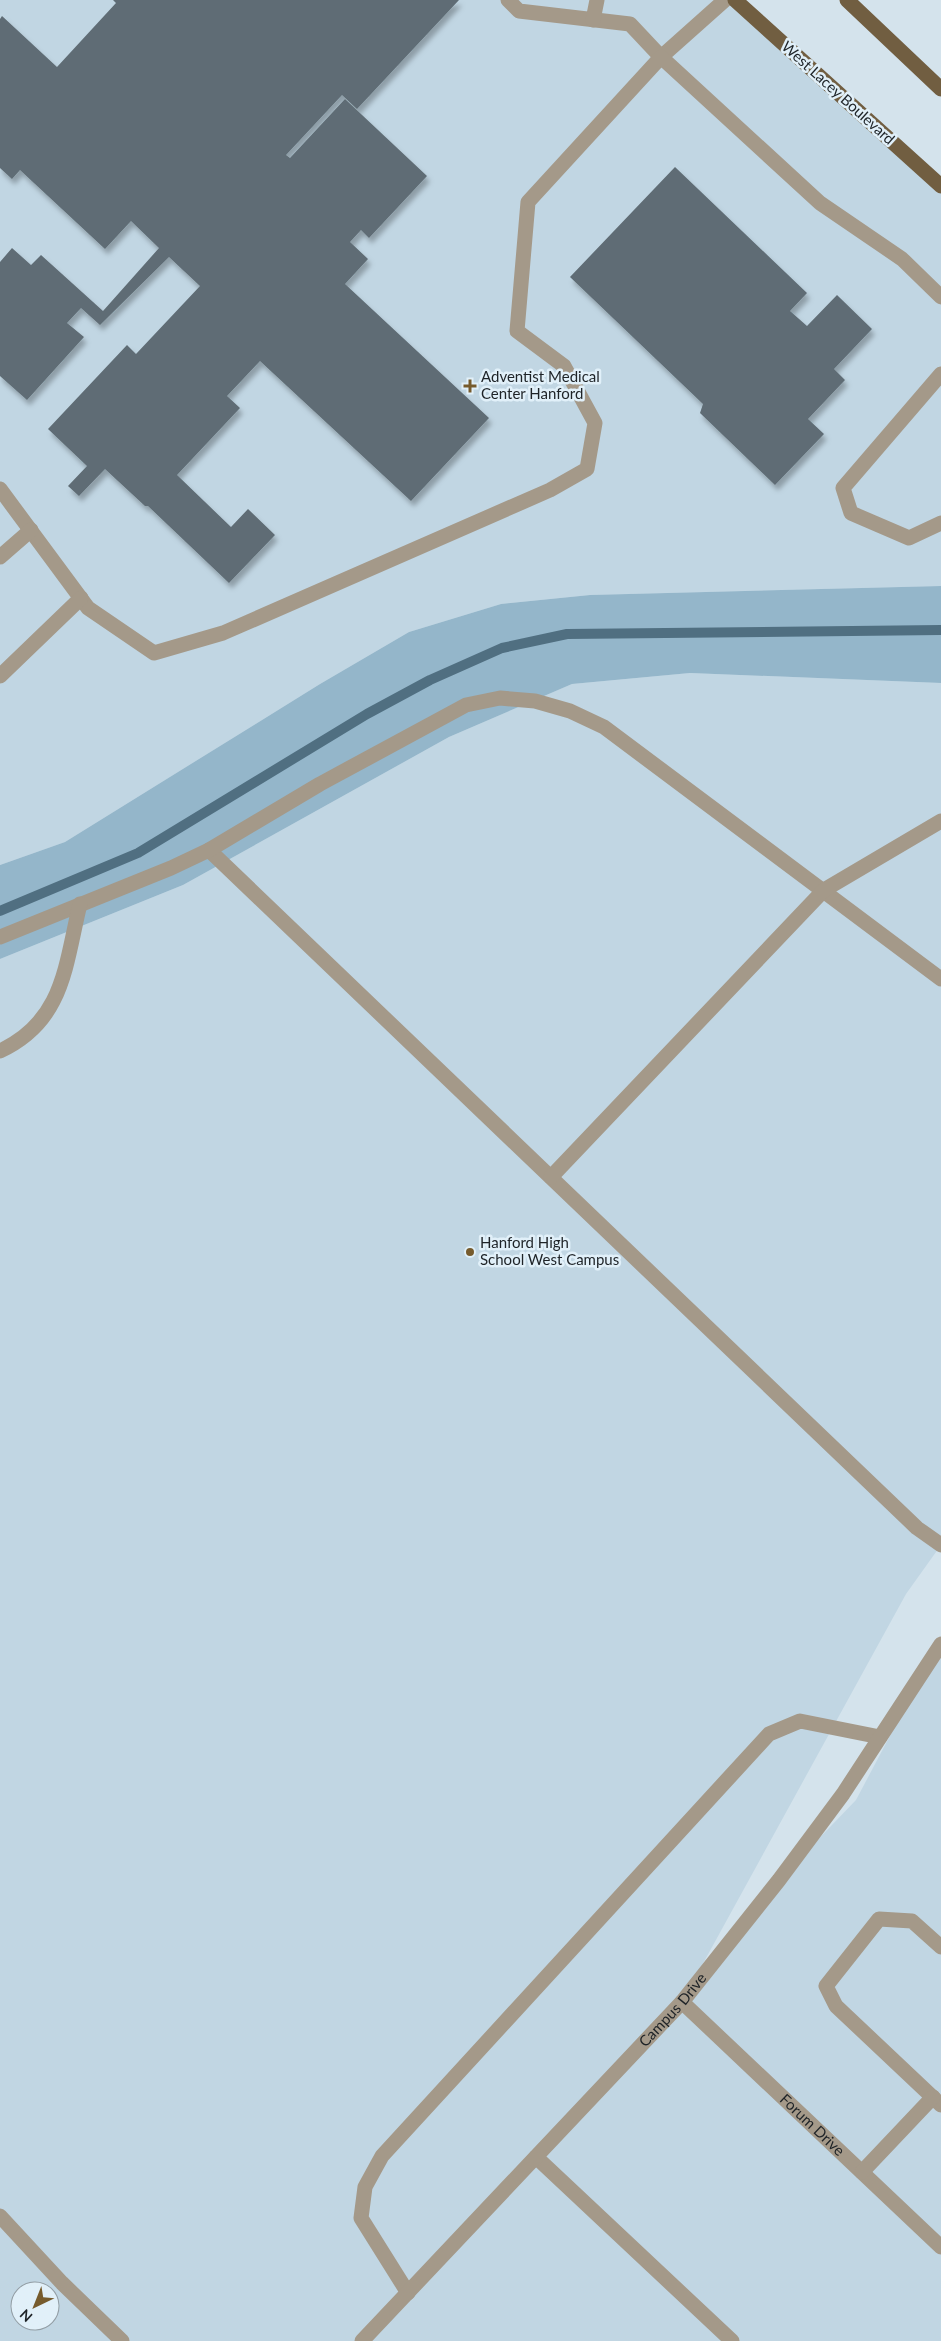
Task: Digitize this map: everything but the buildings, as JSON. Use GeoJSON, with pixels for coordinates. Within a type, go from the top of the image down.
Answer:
{"type":"FeatureCollection","features":[{"type":"Feature","properties":{"kind":"main road","name":"West Lacey Boulevard"},"geometry":{"type":"LineString","coordinates":[[735,0],[941,186]]}},
{"type":"Feature","properties":{"kind":"main road"},"geometry":{"type":"LineString","coordinates":[[846,0],[941,88]]}},
{"type":"Feature","properties":{"kind":"street"},"geometry":{"type":"LineString","coordinates":[[508,0],[519,11],[630,24],[661,57],[820,203],[902,258],[941,297]]}},
{"type":"Feature","properties":{"kind":"street"},"geometry":{"type":"LineString","coordinates":[[593,20],[597,0]]}},
{"type":"Feature","properties":{"kind":"street"},"geometry":{"type":"LineString","coordinates":[[0,489],[88,608],[154,652],[224,633],[550,490],[587,469],[594,423],[564,366],[517,331],[528,202],[661,57],[725,0]]}},
{"type":"Feature","properties":{"kind":"street"},"geometry":{"type":"LineString","coordinates":[[941,374],[842,488],[850,513],[909,538],[941,523]]}},
{"type":"Feature","properties":{"kind":"street"},"geometry":{"type":"LineString","coordinates":[[0,557],[31,530]]}},
{"type":"Feature","properties":{"kind":"street"},"geometry":{"type":"LineString","coordinates":[[0,676],[81,598]]}},
{"type":"Feature","properties":{"kind":"street"},"geometry":{"type":"LineString","coordinates":[[0,937],[171,868],[209,850],[320,784],[466,705],[500,698],[535,701],[570,711],[604,727],[941,979]]}},
{"type":"Feature","properties":{"kind":"street"},"geometry":{"type":"LineString","coordinates":[[550,1177],[824,890],[941,821]]}},
{"type":"Feature","properties":{"kind":"street"},"geometry":{"type":"LineString","coordinates":[[209,850],[917,1528],[941,1545]]}},
{"type":"Feature","properties":{"kind":"street"},"geometry":{"type":"LineString","coordinates":[[0,1051],[34,1030],[46,1015],[59,988],[80,904]]}},
{"type":"Feature","properties":{"kind":"street","name":"Campus Drive"},"geometry":{"type":"LineString","coordinates":[[362,2341],[682,2002],[779,1880],[843,1794],[941,1644]]}},
{"type":"Feature","properties":{"kind":"street"},"geometry":{"type":"LineString","coordinates":[[408,2293],[361,2218],[365,2188],[382,2156],[769,1734],[800,1721],[880,1737]]}},
{"type":"Feature","properties":{"kind":"street"},"geometry":{"type":"LineString","coordinates":[[862,2172],[937,2101],[836,2006],[826,1986],[879,1919],[912,1921],[941,1948]]}},
{"type":"Feature","properties":{"kind":"street","name":"Forum Drive"},"geometry":{"type":"LineString","coordinates":[[682,2002],[941,2247]]}},
{"type":"Feature","properties":{"kind":"street"},"geometry":{"type":"LineString","coordinates":[[536,2156],[732,2341]]}},
{"type":"Feature","properties":{"kind":"street"},"geometry":{"type":"LineString","coordinates":[[0,2216],[62,2282],[122,2341]]}},
{"type":"Feature","properties":{"kind":"shaded area","name":"Adventist Medical Center Hanford"},"geometry":{"type":"Polygon","coordinates":[[[0,0],[735,0],[941,186],[941,586],[590,595],[501,604],[409,632],[320,684],[65,842],[0,865],[0,0]]]}},
{"type":"Feature","properties":{"kind":"shaded area"},"geometry":{"type":"Polygon","coordinates":[[[941,586],[941,683],[690,673],[572,684],[449,737],[183,885],[0,959],[0,865],[65,842],[320,684],[409,632],[501,604],[590,595],[941,586]]]}},
{"type":"Feature","properties":{"kind":"shaded area","name":"Hanford High School West Campus"},"geometry":{"type":"Polygon","coordinates":[[[690,673],[941,683],[941,1545],[906,1594],[684,1998],[779,1880],[856,1800],[928,1664],[941,1644],[941,2341],[0,2341],[0,959],[183,885],[449,737],[572,684],[690,673]]]}},
{"type":"Feature","properties":{"kind":"waterway"},"geometry":{"type":"LineString","coordinates":[[0,911],[138,853],[367,714],[430,680],[502,648],[567,634],[941,630]]}},
{"type":"Feature","properties":{"kind":"place","name":"Adventist Medical Center Hanford"},"geometry":{"type":"Point","coordinates":[470,386]}},
{"type":"Feature","properties":{"kind":"place","name":"Hanford High School West Campus"},"geometry":{"type":"Point","coordinates":[470,1252]}}]}
